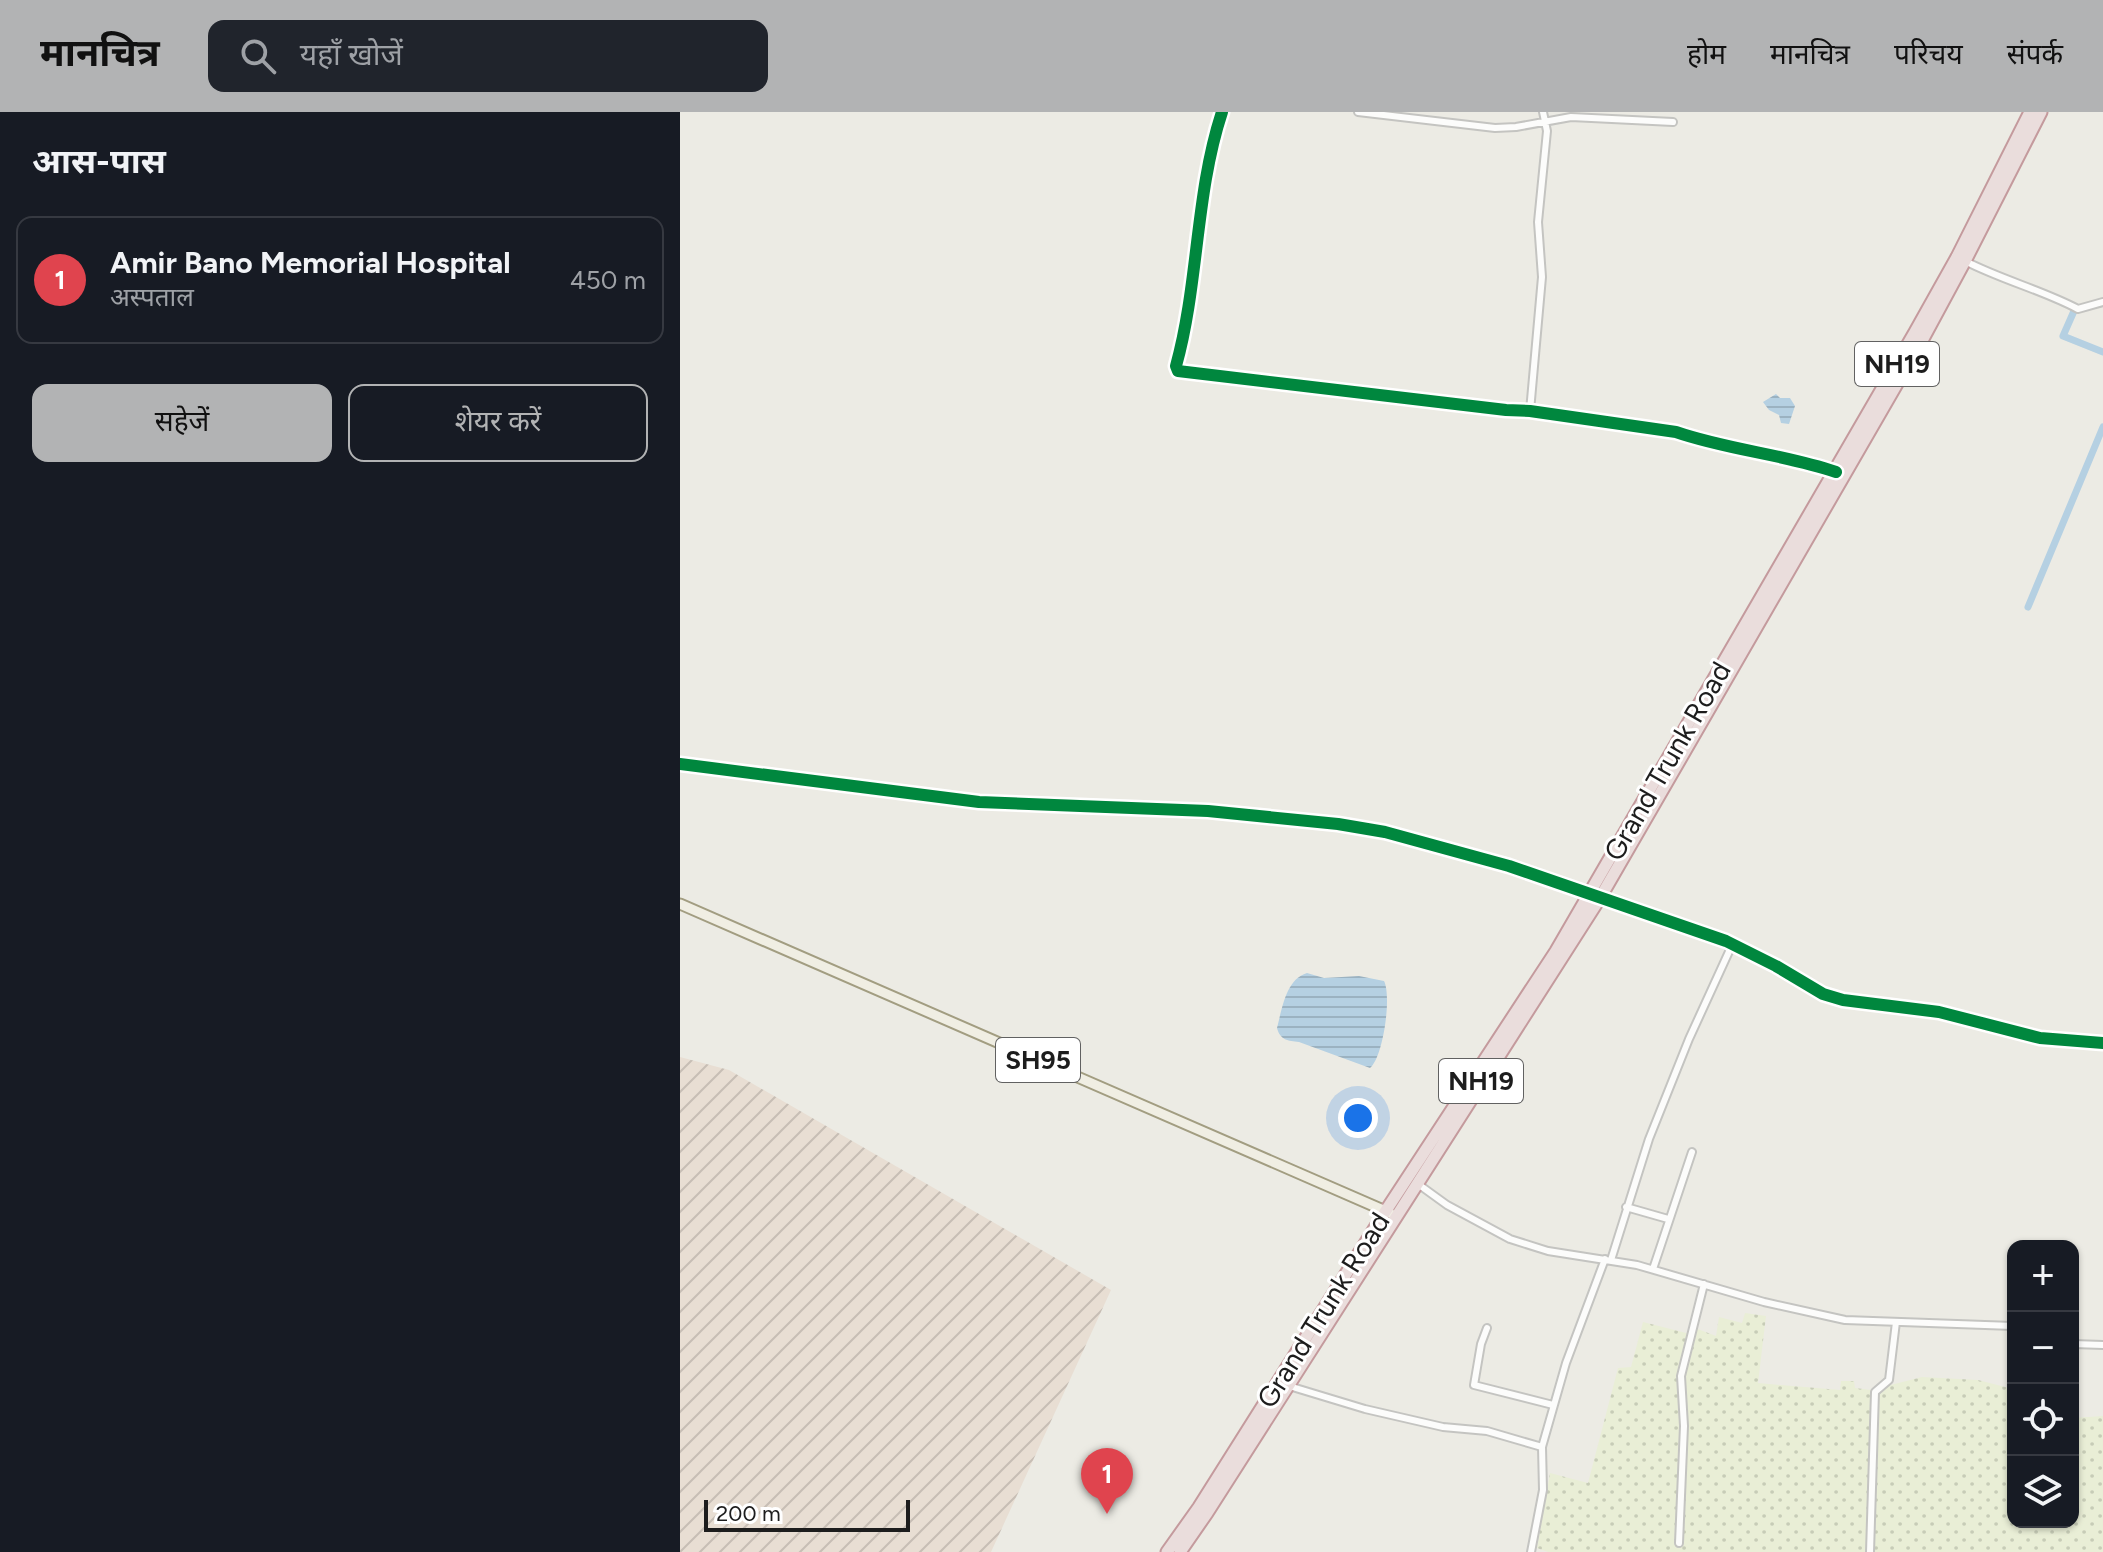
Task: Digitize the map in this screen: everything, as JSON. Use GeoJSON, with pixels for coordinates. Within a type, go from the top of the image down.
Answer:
{"type":"FeatureCollection","features":[{"type":"Feature","properties":{"kind":"highway","name":"Grand Trunk Road"},"geometry":{"type":"LineString","coordinates":[[1945,288],[1965,261],[2030,112]]}},
{"type":"Feature","properties":{"kind":"highway","name":"Grand Trunk Road"},"geometry":{"type":"LineString","coordinates":[[1180,1552],[1189,1530],[1471,1087],[1565,956],[1595,896],[1832,488],[2041,112]]}},
{"type":"Feature","properties":{"kind":"highway","name":"Grand Trunk Road"},"geometry":{"type":"LineString","coordinates":[[1832,488],[1836,472],[1901,366]]}},
{"type":"Feature","properties":{"kind":"highway","name":"Grand Trunk Road"},"geometry":{"type":"LineString","coordinates":[[1167,1552],[1189,1530]]}},
{"type":"Feature","properties":{"kind":"main road","name":"SH95"},"geometry":{"type":"LineString","coordinates":[[680,904],[1391,1213]]}},
{"type":"Feature","properties":{"kind":"street"},"geometry":{"type":"LineString","coordinates":[[1222,112],[1212,142],[1195,263],[1176,366],[1178,371],[1530,411],[1676,432],[1836,472]]}},
{"type":"Feature","properties":{"kind":"street"},"geometry":{"type":"LineString","coordinates":[[1358,112],[1495,128],[1571,117],[1673,122]]}},
{"type":"Feature","properties":{"kind":"street"},"geometry":{"type":"LineString","coordinates":[[1530,411],[1542,277],[1538,222],[1547,131],[1543,112]]}},
{"type":"Feature","properties":{"kind":"street"},"geometry":{"type":"LineString","coordinates":[[1965,261],[2007,280],[2055,296],[2078,309],[2103,302]]}},
{"type":"Feature","properties":{"kind":"street"},"geometry":{"type":"LineString","coordinates":[[680,764],[979,802],[1208,811],[1338,824],[1455,849],[1595,896],[1732,945],[1823,994],[1843,1000],[1939,1012],[2040,1038],[2103,1043]]}},
{"type":"Feature","properties":{"kind":"street"},"geometry":{"type":"LineString","coordinates":[[1531,1552],[1543,1490],[1542,1447],[1553,1405],[1608,1260],[1654,1124],[1732,945]]}},
{"type":"Feature","properties":{"kind":"street"},"geometry":{"type":"LineString","coordinates":[[1653,1269],[1692,1152]]}},
{"type":"Feature","properties":{"kind":"street"},"geometry":{"type":"LineString","coordinates":[[1412,1181],[1447,1205],[1510,1239],[1548,1251],[1653,1269],[1749,1298],[1845,1320],[2007,1326]]}},
{"type":"Feature","properties":{"kind":"street"},"geometry":{"type":"LineString","coordinates":[[1626,1207],[1668,1219]]}},
{"type":"Feature","properties":{"kind":"street"},"geometry":{"type":"LineString","coordinates":[[1679,1543],[1684,1426],[1681,1376],[1704,1284]]}},
{"type":"Feature","properties":{"kind":"street"},"geometry":{"type":"LineString","coordinates":[[1870,1552],[1875,1392],[1889,1380],[1896,1322]]}},
{"type":"Feature","properties":{"kind":"street"},"geometry":{"type":"LineString","coordinates":[[1487,1328],[1474,1385],[1553,1405]]}},
{"type":"Feature","properties":{"kind":"street"},"geometry":{"type":"LineString","coordinates":[[2079,1344],[2103,1345]]}},
{"type":"Feature","properties":{"kind":"street"},"geometry":{"type":"LineString","coordinates":[[1284,1383],[1365,1409],[1443,1427],[1487,1431],[1542,1447]]}},
{"type":"Feature","properties":{"kind":"shaded area"},"geometry":{"type":"Polygon","coordinates":[[[680,1057],[729,1070],[1111,1290],[991,1552],[680,1552],[680,1057]]]}},
{"type":"Feature","properties":{"kind":"green space"},"geometry":{"type":"Polygon","coordinates":[[[1745,1313],[1766,1316],[1758,1383],[1840,1390],[1841,1381],[1854,1381],[1855,1388],[1871,1390],[1922,1377],[1978,1380],[2007,1387],[2007,1528],[2079,1528],[2079,1418],[2103,1416],[2103,1552],[1548,1552],[1537,1548],[1550,1473],[1588,1483],[1618,1368],[1631,1367],[1643,1322],[1694,1335],[1695,1328],[1716,1336],[1719,1317],[1742,1323],[1745,1313]]]}},
{"type":"Feature","properties":{"kind":"water"},"geometry":{"type":"Polygon","coordinates":[[[1776,394],[1780,398],[1790,398],[1795,406],[1789,424],[1781,423],[1779,415],[1769,410],[1763,402],[1776,394]]]}},
{"type":"Feature","properties":{"kind":"water"},"geometry":{"type":"Polygon","coordinates":[[[1307,973],[1324,978],[1359,976],[1384,981],[1387,1000],[1385,1026],[1379,1052],[1370,1068],[1280,1035],[1277,1028],[1286,996],[1294,981],[1307,973]]]}},
{"type":"Feature","properties":{"kind":"waterway"},"geometry":{"type":"LineString","coordinates":[[2074,311],[2063,336],[2103,352]]}},
{"type":"Feature","properties":{"kind":"waterway"},"geometry":{"type":"LineString","coordinates":[[2028,607],[2103,427]]}},
{"type":"Feature","properties":{"kind":"cycle path"},"geometry":{"type":"LineString","coordinates":[[1222,112],[1207,175],[1189,303],[1176,366],[1178,371],[1530,411],[1676,432],[1836,472]]}},
{"type":"Feature","properties":{"kind":"cycle path"},"geometry":{"type":"LineString","coordinates":[[680,764],[979,802],[1208,811],[1338,824],[1385,832],[1509,866],[1726,941],[1823,994],[1843,1000],[1939,1012],[2040,1038],[2103,1043]]}},
{"type":"Feature","properties":{"kind":"place","name":"Amir Bano Memorial Hospital"},"geometry":{"type":"Point","coordinates":[1107,1514]}}]}
